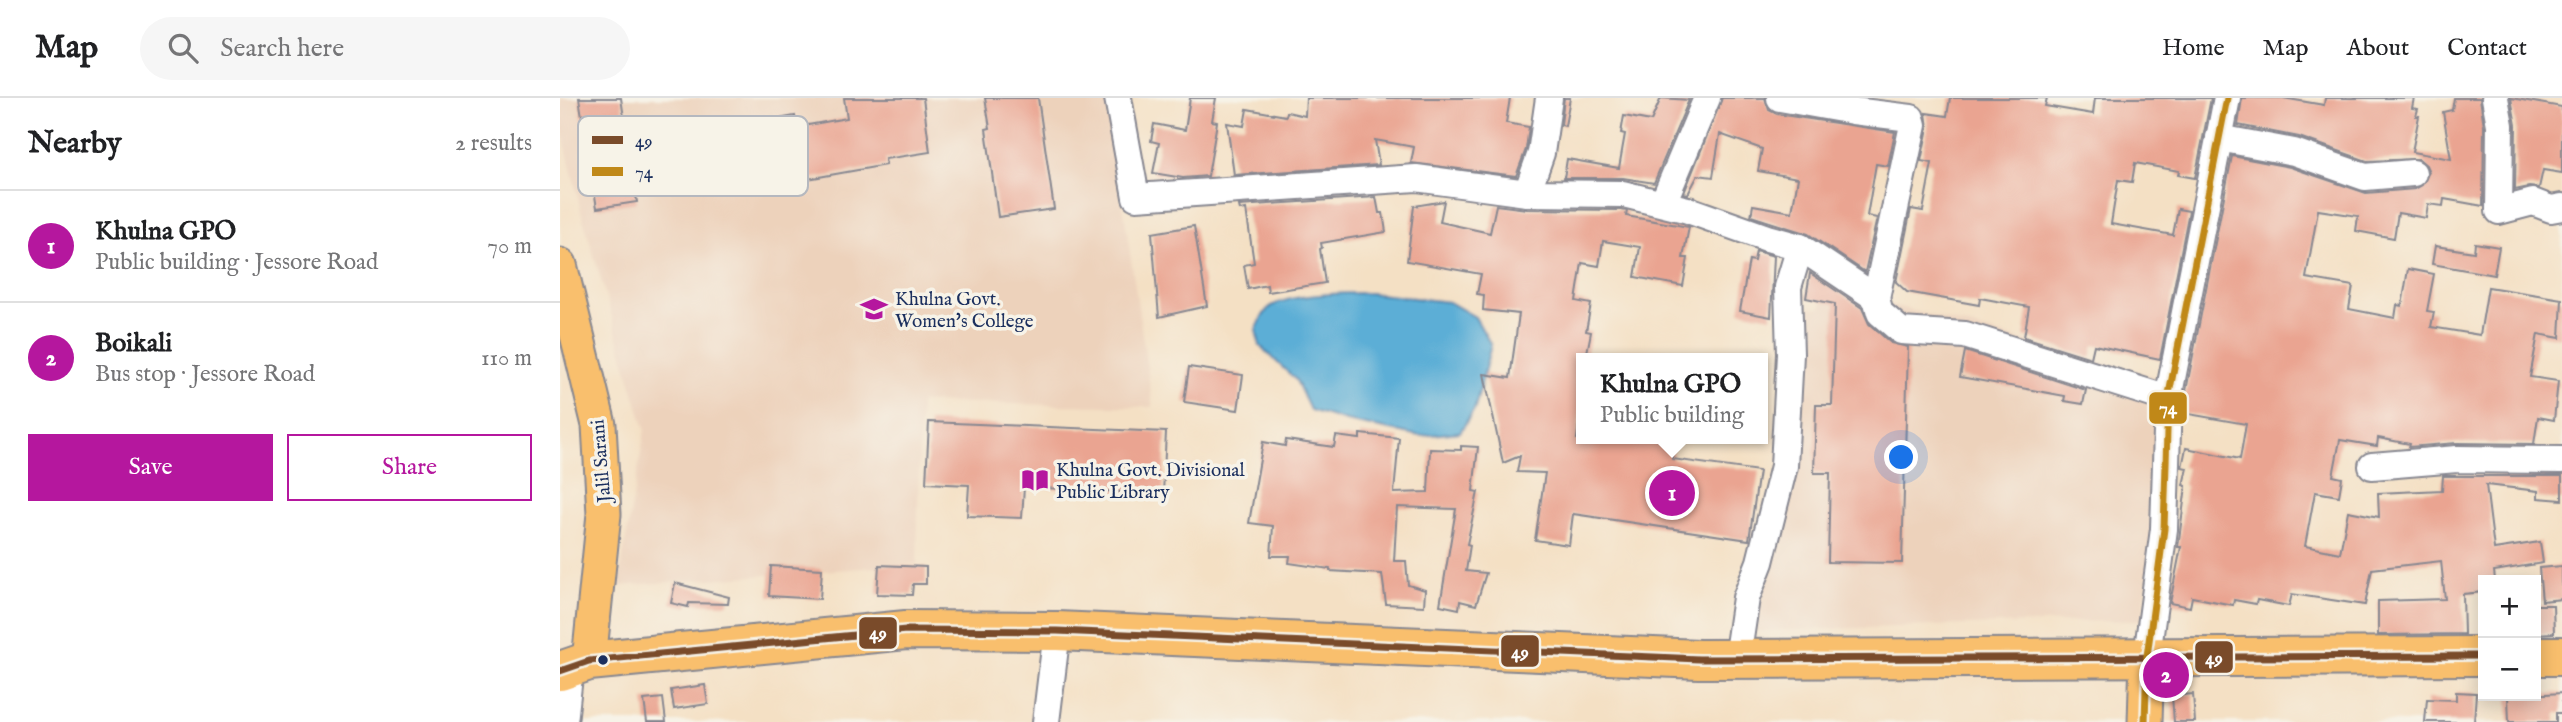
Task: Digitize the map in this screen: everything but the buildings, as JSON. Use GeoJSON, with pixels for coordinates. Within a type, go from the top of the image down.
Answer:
{"type":"FeatureCollection","features":[{"type":"Feature","properties":{"kind":"highway"},"geometry":{"type":"LineString","coordinates":[[573,666],[906,630],[1057,631],[1737,659],[2478,656]]}},
{"type":"Feature","properties":{"kind":"highway"},"geometry":{"type":"LineString","coordinates":[[2541,656],[2562,656]]}},
{"type":"Feature","properties":{"kind":"main road","name":"Jalil Sarani"},"geometry":{"type":"LineString","coordinates":[[560,265],[599,425],[604,514],[573,666]]}},
{"type":"Feature","properties":{"kind":"main road","name":"Jalil Sarani"},"geometry":{"type":"LineString","coordinates":[[560,339],[581,423],[586,507],[573,666]]}},
{"type":"Feature","properties":{"kind":"main road"},"geometry":{"type":"LineString","coordinates":[[2145,722],[2147,656]]}},
{"type":"Feature","properties":{"kind":"street"},"geometry":{"type":"LineString","coordinates":[[1118,98],[1136,197],[1416,178],[1527,193],[1623,194],[1663,203],[1800,247],[1876,298]]}},
{"type":"Feature","properties":{"kind":"street"},"geometry":{"type":"LineString","coordinates":[[1527,193],[1541,153],[1549,98]]}},
{"type":"Feature","properties":{"kind":"street"},"geometry":{"type":"LineString","coordinates":[[1663,203],[1707,98]]}},
{"type":"Feature","properties":{"kind":"street"},"geometry":{"type":"LineString","coordinates":[[1780,98],[1911,118],[1913,125],[1876,298],[1881,313],[1901,331],[1965,335],[2168,399]]}},
{"type":"Feature","properties":{"kind":"street"},"geometry":{"type":"LineString","coordinates":[[2147,656],[2164,529],[2168,399],[2227,98]]}},
{"type":"Feature","properties":{"kind":"street"},"geometry":{"type":"LineString","coordinates":[[2495,98],[2500,125],[2498,211],[2533,202],[2551,209],[2562,207]]}},
{"type":"Feature","properties":{"kind":"street"},"geometry":{"type":"LineString","coordinates":[[2219,138],[2294,152],[2365,177],[2413,173]]}},
{"type":"Feature","properties":{"kind":"street"},"geometry":{"type":"LineString","coordinates":[[1737,659],[1746,598],[1764,549],[1784,466],[1790,354],[1788,288],[1800,247]]}},
{"type":"Feature","properties":{"kind":"street"},"geometry":{"type":"LineString","coordinates":[[2372,466],[2457,459],[2562,460]]}},
{"type":"Feature","properties":{"kind":"street"},"geometry":{"type":"LineString","coordinates":[[1046,722],[1057,631]]}},
{"type":"Feature","properties":{"kind":"street"},"geometry":{"type":"LineString","coordinates":[[564,722],[573,666]]}},
{"type":"Feature","properties":{"kind":"shaded area","name":"Khulna Govt. Women's College"},"geometry":{"type":"Polygon","coordinates":[[[560,98],[1107,98],[1153,407],[920,402],[917,564],[618,586],[645,430],[582,215],[560,122],[560,98]]]}},
{"type":"Feature","properties":{"kind":"shaded area"},"geometry":{"type":"Polygon","coordinates":[[[1833,259],[1875,274],[1885,303],[2160,378],[2155,525],[2142,620],[1756,631],[1758,604],[1778,543],[1791,481],[1802,405],[1802,307],[1821,308],[1833,259]]]}},
{"type":"Feature","properties":{"kind":"water"},"geometry":{"type":"Polygon","coordinates":[[[1370,293],[1449,302],[1475,317],[1491,345],[1475,408],[1460,432],[1420,436],[1346,421],[1310,410],[1296,380],[1260,346],[1256,330],[1265,312],[1275,304],[1316,295],[1370,293]]]}},
{"type":"Feature","properties":{"kind":"transit line","name":"74"},"geometry":{"type":"LineString","coordinates":[[2145,722],[2147,656],[2164,529],[2168,399],[2227,98]]}},
{"type":"Feature","properties":{"kind":"transit line","name":"49"},"geometry":{"type":"LineString","coordinates":[[560,671],[589,661],[906,630],[1057,631],[1699,659],[2478,656]]}},
{"type":"Feature","properties":{"kind":"place","name":"Khulna Govt. Women's College"},"geometry":{"type":"Point","coordinates":[874,309]}},
{"type":"Feature","properties":{"kind":"place","name":"Khulna Govt. Divisional Public Library"},"geometry":{"type":"Point","coordinates":[1035,480]}},
{"type":"Feature","properties":{"kind":"place","name":"Khulna GPO"},"geometry":{"type":"Point","coordinates":[1672,493]}},
{"type":"Feature","properties":{"kind":"place","name":"Boikali"},"geometry":{"type":"Point","coordinates":[2166,675]}}]}
